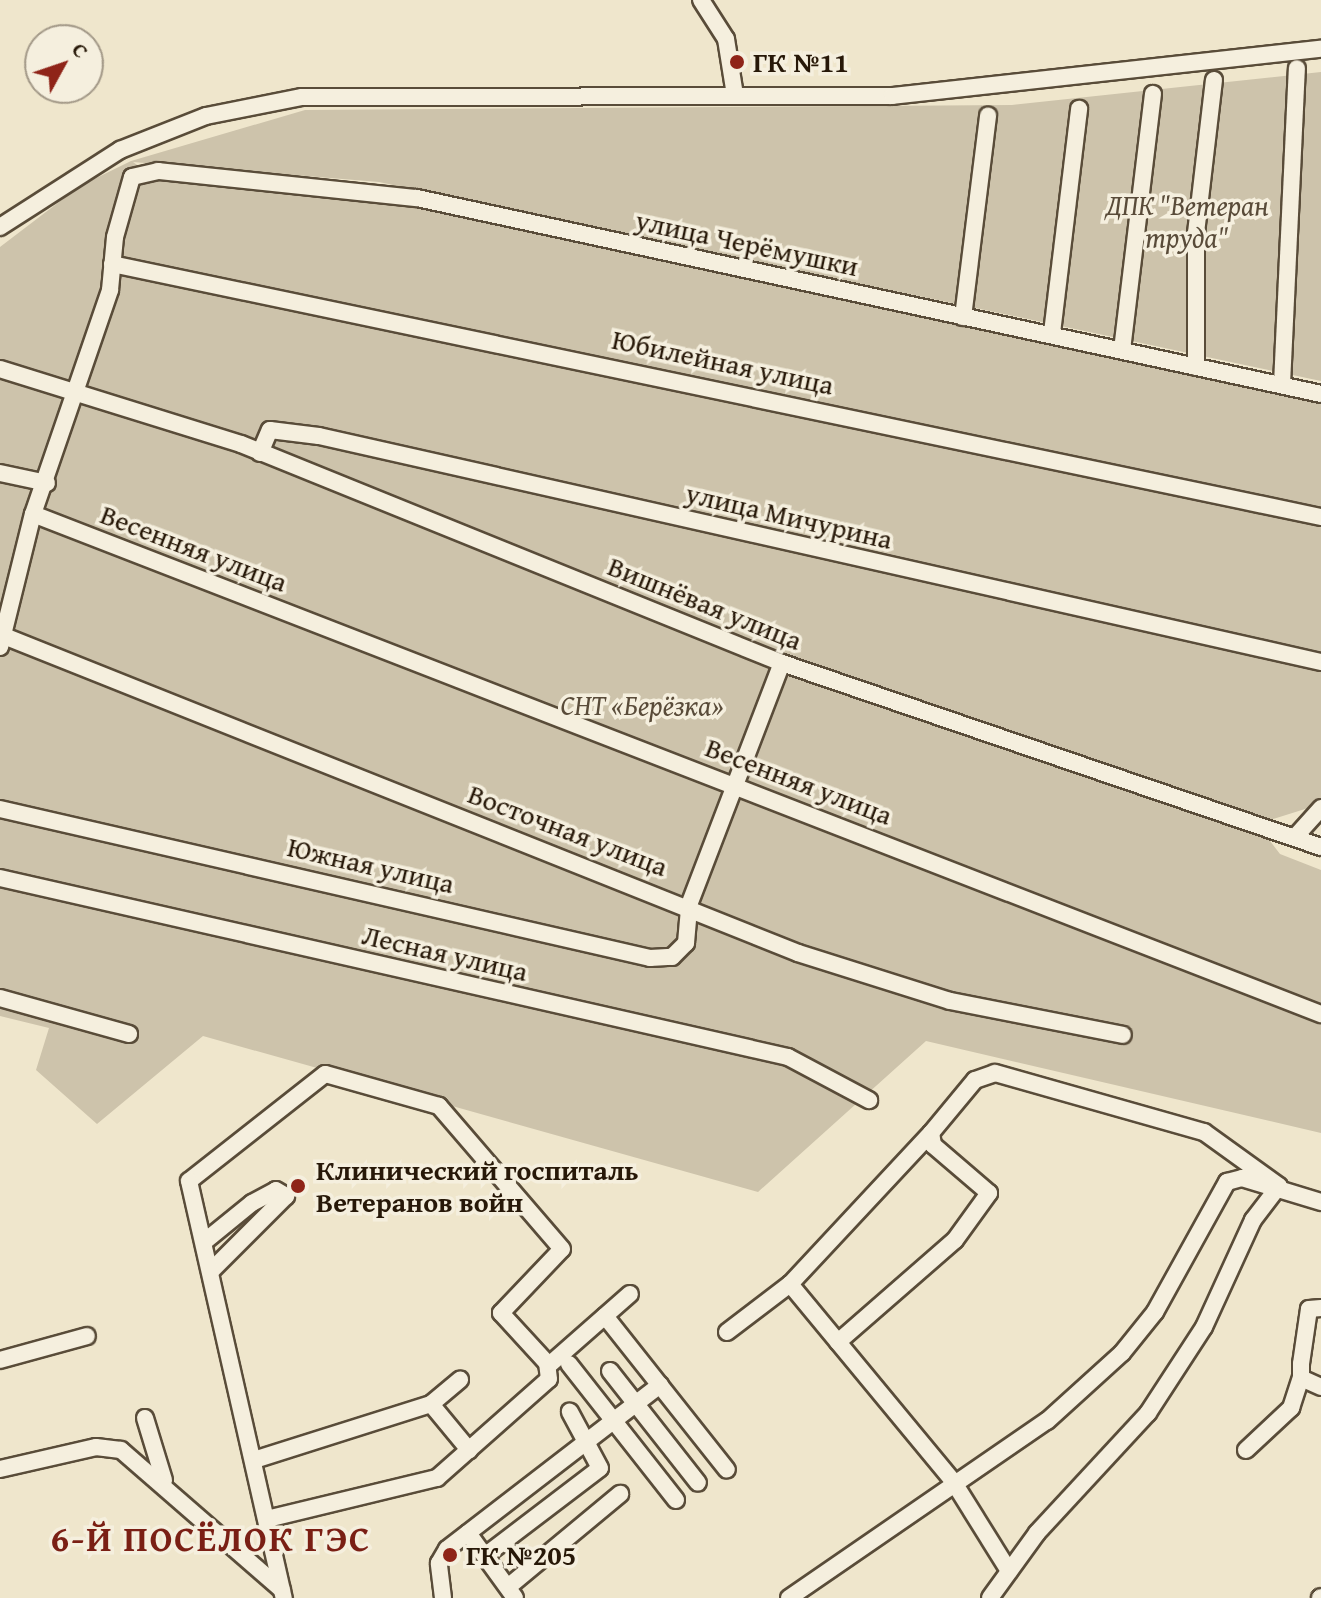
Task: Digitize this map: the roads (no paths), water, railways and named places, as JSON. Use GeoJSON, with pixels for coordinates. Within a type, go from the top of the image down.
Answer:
{"type":"FeatureCollection","features":[{"type":"Feature","properties":{"kind":"street"},"geometry":{"type":"LineString","coordinates":[[701,0],[726,39],[735,95]]}},
{"type":"Feature","properties":{"kind":"street"},"geometry":{"type":"LineString","coordinates":[[0,227],[120,150],[206,116],[302,97],[995,90],[1321,49]]}},
{"type":"Feature","properties":{"kind":"street"},"geometry":{"type":"LineString","coordinates":[[1282,384],[1297,68]]}},
{"type":"Feature","properties":{"kind":"street"},"geometry":{"type":"LineString","coordinates":[[1196,367],[1196,233],[1214,80]]}},
{"type":"Feature","properties":{"kind":"street"},"geometry":{"type":"LineString","coordinates":[[1122,350],[1153,94]]}},
{"type":"Feature","properties":{"kind":"street"},"geometry":{"type":"LineString","coordinates":[[1052,333],[1079,109]]}},
{"type":"Feature","properties":{"kind":"street"},"geometry":{"type":"LineString","coordinates":[[963,317],[988,116]]}},
{"type":"Feature","properties":{"kind":"street","name":"улица Черёмушки"},"geometry":{"type":"LineString","coordinates":[[112,264],[132,177],[158,171],[417,198],[963,317],[1052,333],[1321,394]]}},
{"type":"Feature","properties":{"kind":"street"},"geometry":{"type":"LineString","coordinates":[[2,642],[6,582],[47,483],[112,264]]}},
{"type":"Feature","properties":{"kind":"street","name":"Юбилейная улица"},"geometry":{"type":"LineString","coordinates":[[112,264],[1321,517]]}},
{"type":"Feature","properties":{"kind":"street"},"geometry":{"type":"LineString","coordinates":[[0,369],[75,392]]}},
{"type":"Feature","properties":{"kind":"street","name":"Вишнёвая улица"},"geometry":{"type":"LineString","coordinates":[[75,392],[260,453],[782,663],[1321,847]]}},
{"type":"Feature","properties":{"kind":"street","name":"улица Мичурина"},"geometry":{"type":"LineString","coordinates":[[260,453],[270,430],[319,436],[1321,662]]}},
{"type":"Feature","properties":{"kind":"street"},"geometry":{"type":"LineString","coordinates":[[0,473],[47,483]]}},
{"type":"Feature","properties":{"kind":"street","name":"Весенняя улица"},"geometry":{"type":"LineString","coordinates":[[33,514],[733,783],[1321,1014]]}},
{"type":"Feature","properties":{"kind":"street","name":"Восточная улица"},"geometry":{"type":"LineString","coordinates":[[2,642],[689,905],[798,953],[950,1001],[1123,1035]]}},
{"type":"Feature","properties":{"kind":"street","name":"Южная улица"},"geometry":{"type":"LineString","coordinates":[[0,809],[650,958],[672,957],[686,943],[689,905],[733,783],[782,663]]}},
{"type":"Feature","properties":{"kind":"street"},"geometry":{"type":"LineString","coordinates":[[1295,837],[1321,808]]}},
{"type":"Feature","properties":{"kind":"street","name":"Лесная улица"},"geometry":{"type":"LineString","coordinates":[[0,878],[788,1057],[869,1100]]}},
{"type":"Feature","properties":{"kind":"street"},"geometry":{"type":"LineString","coordinates":[[0,998],[129,1034]]}},
{"type":"Feature","properties":{"kind":"street"},"geometry":{"type":"LineString","coordinates":[[727,1332],[790,1284],[931,1133],[975,1080],[995,1073],[1204,1132],[1279,1186],[1321,1202]]}},
{"type":"Feature","properties":{"kind":"street"},"geometry":{"type":"LineString","coordinates":[[267,1519],[437,1478],[549,1379],[548,1366],[501,1313],[562,1249],[439,1106],[325,1074],[189,1181],[212,1270],[283,1594]]}},
{"type":"Feature","properties":{"kind":"street"},"geometry":{"type":"LineString","coordinates":[[838,1342],[955,1240],[989,1193],[933,1145],[931,1133]]}},
{"type":"Feature","properties":{"kind":"street"},"geometry":{"type":"LineString","coordinates":[[789,1598],[953,1481],[1047,1421],[1122,1353],[1155,1312],[1227,1182],[1279,1186]]}},
{"type":"Feature","properties":{"kind":"street"},"geometry":{"type":"LineString","coordinates":[[990,1598],[1009,1571],[1148,1413],[1204,1327],[1253,1220],[1279,1186]]}},
{"type":"Feature","properties":{"kind":"street"},"geometry":{"type":"LineString","coordinates":[[204,1242],[252,1203],[276,1190],[286,1196],[212,1270]]}},
{"type":"Feature","properties":{"kind":"street"},"geometry":{"type":"LineString","coordinates":[[790,1284],[953,1481],[1009,1571]]}},
{"type":"Feature","properties":{"kind":"street"},"geometry":{"type":"LineString","coordinates":[[548,1366],[630,1294]]}},
{"type":"Feature","properties":{"kind":"street"},"geometry":{"type":"LineString","coordinates":[[1246,1450],[1291,1408],[1301,1378],[1303,1330],[1309,1309],[1321,1308]]}},
{"type":"Feature","properties":{"kind":"street"},"geometry":{"type":"LineString","coordinates":[[605,1316],[727,1470]]}},
{"type":"Feature","properties":{"kind":"street"},"geometry":{"type":"LineString","coordinates":[[0,1360],[87,1336]]}},
{"type":"Feature","properties":{"kind":"street"},"geometry":{"type":"LineString","coordinates":[[569,1364],[676,1500]]}},
{"type":"Feature","properties":{"kind":"street"},"geometry":{"type":"LineString","coordinates":[[610,1371],[698,1483]]}},
{"type":"Feature","properties":{"kind":"street"},"geometry":{"type":"LineString","coordinates":[[1301,1378],[1321,1387]]}},
{"type":"Feature","properties":{"kind":"street"},"geometry":{"type":"LineString","coordinates":[[254,1460],[431,1404],[460,1380]]}},
{"type":"Feature","properties":{"kind":"street"},"geometry":{"type":"LineString","coordinates":[[443,1598],[439,1563],[468,1533],[660,1385]]}},
{"type":"Feature","properties":{"kind":"street"},"geometry":{"type":"LineString","coordinates":[[431,1404],[469,1450]]}},
{"type":"Feature","properties":{"kind":"street"},"geometry":{"type":"LineString","coordinates":[[486,1555],[600,1468],[588,1438],[570,1412]]}},
{"type":"Feature","properties":{"kind":"street"},"geometry":{"type":"LineString","coordinates":[[145,1418],[164,1481]]}},
{"type":"Feature","properties":{"kind":"street"},"geometry":{"type":"LineString","coordinates":[[0,1469],[96,1447],[121,1450],[164,1481],[283,1594]]}},
{"type":"Feature","properties":{"kind":"street"},"geometry":{"type":"LineString","coordinates":[[468,1533],[512,1592],[620,1494]]}},
{"type":"Feature","properties":{"kind":"place","name":"ГК №11"},"geometry":{"type":"Point","coordinates":[737,62]}},
{"type":"Feature","properties":{"kind":"place","name":"Клинический госпиталь Ветеранов войн"},"geometry":{"type":"Point","coordinates":[298,1186]}},
{"type":"Feature","properties":{"kind":"place","name":"ГК №205"},"geometry":{"type":"Point","coordinates":[450,1555]}},
{"type":"Feature","properties":{"kind":"district","name":"6-Й ПОСЁЛОК ГЭС"},"geometry":{"type":"Point","coordinates":[211,1538]}},
{"type":"Feature","properties":{"kind":"park label","name":"ДПК \"Ветеран труда\""},"geometry":{"type":"Point","coordinates":[1187,221]}},
{"type":"Feature","properties":{"kind":"park label","name":"СНТ «Берёзка»"},"geometry":{"type":"Point","coordinates":[642,705]}}]}
